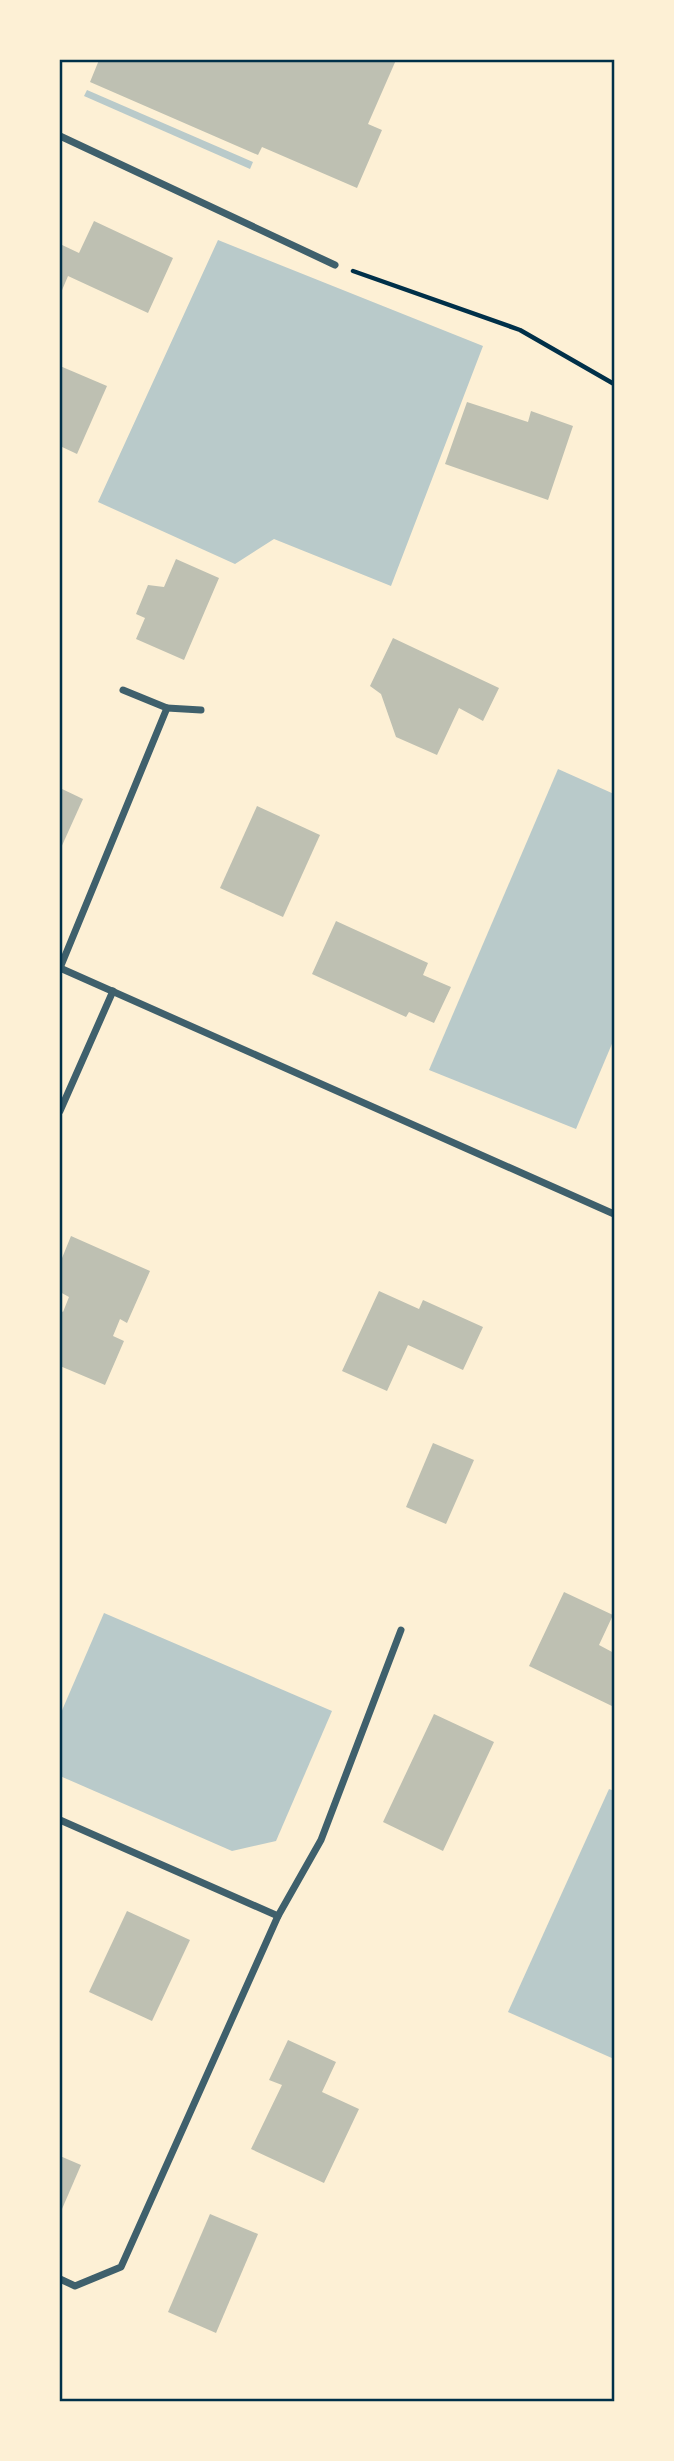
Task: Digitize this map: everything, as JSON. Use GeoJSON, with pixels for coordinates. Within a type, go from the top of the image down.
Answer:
{"type":"FeatureCollection","features":[{"type":"Feature","properties":{"kind":"street"},"geometry":{"type":"LineString","coordinates":[[60,136],[335,265]]}},
{"type":"Feature","properties":{"kind":"street"},"geometry":{"type":"LineString","coordinates":[[123,690],[167,708],[201,710]]}},
{"type":"Feature","properties":{"kind":"street"},"geometry":{"type":"LineString","coordinates":[[167,708],[60,968],[614,1214]]}},
{"type":"Feature","properties":{"kind":"street"},"geometry":{"type":"LineString","coordinates":[[60,1111],[113,991]]}},
{"type":"Feature","properties":{"kind":"street"},"geometry":{"type":"LineString","coordinates":[[60,2279],[75,2286],[121,2267],[278,1916],[321,1840],[401,1630]]}},
{"type":"Feature","properties":{"kind":"street"},"geometry":{"type":"LineString","coordinates":[[60,1820],[278,1916]]}},
{"type":"Feature","properties":{"kind":"path"},"geometry":{"type":"LineString","coordinates":[[335,265],[520,330],[614,384]]}},
{"type":"Feature","properties":{"kind":"shaded area"},"geometry":{"type":"Polygon","coordinates":[[[87,90],[253,162],[250,169],[84,96],[87,90]]]}},
{"type":"Feature","properties":{"kind":"shaded area"},"geometry":{"type":"Polygon","coordinates":[[[218,240],[483,346],[391,586],[274,539],[235,564],[98,502],[218,240]]]}},
{"type":"Feature","properties":{"kind":"shaded area"},"geometry":{"type":"Polygon","coordinates":[[[558,769],[614,794],[614,1039],[576,1129],[429,1070],[558,769]]]}},
{"type":"Feature","properties":{"kind":"shaded area"},"geometry":{"type":"Polygon","coordinates":[[[104,1613],[332,1711],[276,1841],[232,1851],[60,1776],[60,1715],[104,1613]]]}},
{"type":"Feature","properties":{"kind":"shaded area"},"geometry":{"type":"Polygon","coordinates":[[[609,1789],[614,1791],[614,2059],[508,2012],[609,1789]]]}},
{"type":"Feature","properties":{"kind":"building"},"geometry":{"type":"Polygon","coordinates":[[[99,60],[396,60],[368,124],[382,130],[357,188],[262,147],[258,155],[90,82],[99,60]]]}},
{"type":"Feature","properties":{"kind":"building"},"geometry":{"type":"Polygon","coordinates":[[[94,221],[173,258],[148,313],[68,276],[60,295],[60,244],[79,253],[94,221]]]}},
{"type":"Feature","properties":{"kind":"building"},"geometry":{"type":"Polygon","coordinates":[[[60,366],[107,386],[77,454],[60,446],[60,366]]]}},
{"type":"Feature","properties":{"kind":"building"},"geometry":{"type":"Polygon","coordinates":[[[467,402],[528,422],[531,411],[573,426],[548,500],[445,464],[467,402]]]}},
{"type":"Feature","properties":{"kind":"building"},"geometry":{"type":"Polygon","coordinates":[[[176,559],[219,578],[184,660],[136,639],[145,618],[136,614],[148,585],[164,587],[176,559]]]}},
{"type":"Feature","properties":{"kind":"building"},"geometry":{"type":"Polygon","coordinates":[[[393,638],[499,688],[483,721],[459,708],[437,755],[396,737],[381,694],[370,686],[393,638]]]}},
{"type":"Feature","properties":{"kind":"building"},"geometry":{"type":"Polygon","coordinates":[[[60,788],[83,799],[60,850],[60,788]]]}},
{"type":"Feature","properties":{"kind":"building"},"geometry":{"type":"Polygon","coordinates":[[[257,806],[320,835],[283,917],[220,888],[257,806]]]}},
{"type":"Feature","properties":{"kind":"building"},"geometry":{"type":"Polygon","coordinates":[[[336,921],[428,963],[423,975],[451,987],[434,1023],[409,1012],[406,1017],[312,974],[336,921]]]}},
{"type":"Feature","properties":{"kind":"building"},"geometry":{"type":"Polygon","coordinates":[[[71,1236],[150,1271],[127,1323],[120,1319],[113,1336],[124,1341],[105,1385],[60,1366],[60,1310],[63,1312],[69,1297],[60,1292],[60,1263],[71,1236]]]}},
{"type":"Feature","properties":{"kind":"building"},"geometry":{"type":"Polygon","coordinates":[[[379,1291],[419,1309],[423,1300],[483,1327],[463,1370],[408,1345],[387,1391],[342,1371],[379,1291]]]}},
{"type":"Feature","properties":{"kind":"building"},"geometry":{"type":"Polygon","coordinates":[[[433,1443],[474,1460],[446,1524],[406,1507],[433,1443]]]}},
{"type":"Feature","properties":{"kind":"building"},"geometry":{"type":"Polygon","coordinates":[[[564,1592],[613,1615],[599,1645],[614,1653],[614,1707],[529,1666],[564,1592]]]}},
{"type":"Feature","properties":{"kind":"building"},"geometry":{"type":"Polygon","coordinates":[[[434,1714],[494,1742],[443,1851],[383,1822],[434,1714]]]}},
{"type":"Feature","properties":{"kind":"building"},"geometry":{"type":"Polygon","coordinates":[[[127,1911],[190,1940],[152,2021],[89,1992],[127,1911]]]}},
{"type":"Feature","properties":{"kind":"building"},"geometry":{"type":"Polygon","coordinates":[[[288,2040],[336,2062],[322,2092],[359,2109],[324,2183],[251,2149],[282,2085],[269,2080],[288,2040]]]}},
{"type":"Feature","properties":{"kind":"building"},"geometry":{"type":"Polygon","coordinates":[[[60,2156],[81,2165],[62,2209],[60,2208],[60,2156]]]}},
{"type":"Feature","properties":{"kind":"building"},"geometry":{"type":"Polygon","coordinates":[[[210,2214],[258,2234],[216,2333],[168,2312],[210,2214]]]}}]}
